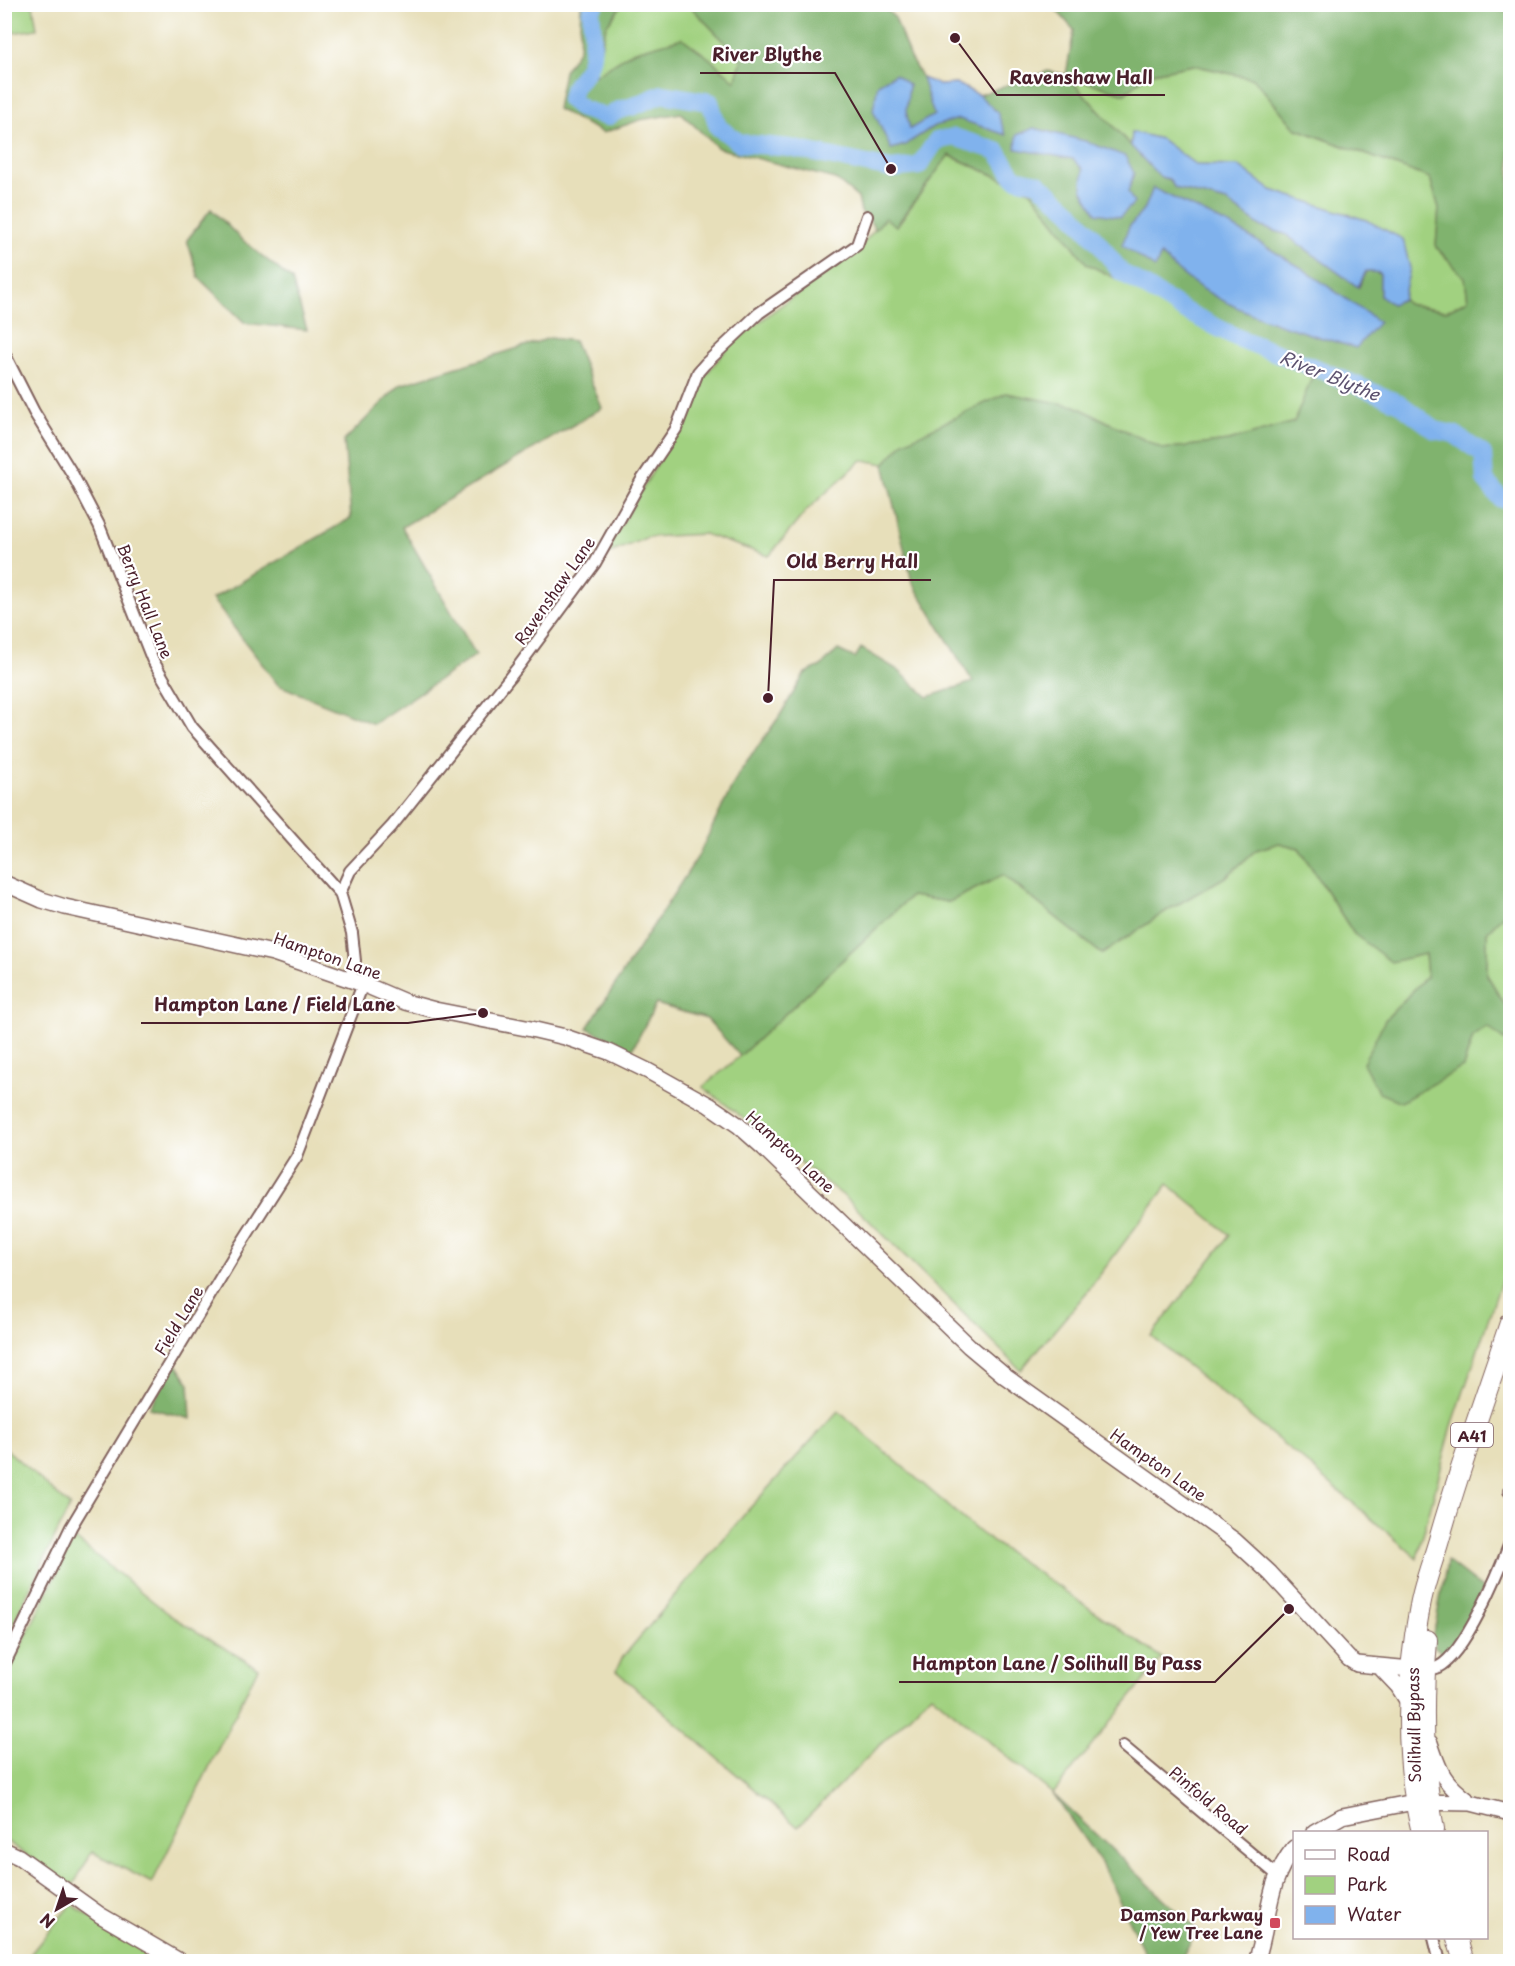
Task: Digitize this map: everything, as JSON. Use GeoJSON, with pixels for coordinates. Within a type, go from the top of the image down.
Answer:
{"type":"FeatureCollection","features":[{"type":"Feature","properties":{"kind":"highway","name":"Solihull Bypass"},"geometry":{"type":"LineString","coordinates":[[1433,1831],[1422,1801],[1410,1705],[1429,1610],[1436,1548],[1510,1323]]}},
{"type":"Feature","properties":{"kind":"highway","name":"Solihull Bypass"},"geometry":{"type":"LineString","coordinates":[[1418,1670],[1424,1725],[1422,1831]]}},
{"type":"Feature","properties":{"kind":"highway"},"geometry":{"type":"LineString","coordinates":[[1457,1939],[1464,1962]]}},
{"type":"Feature","properties":{"kind":"main road","name":"Hampton Lane"},"geometry":{"type":"LineString","coordinates":[[4,883],[42,900],[65,907],[273,953],[405,1002],[435,1011],[542,1032],[609,1052],[648,1071],[738,1125],[969,1346],[1006,1377],[1234,1540],[1270,1573],[1349,1659],[1357,1664],[1418,1670]]}},
{"type":"Feature","properties":{"kind":"main road"},"geometry":{"type":"LineString","coordinates":[[1380,1667],[1398,1686],[1410,1705]]}},
{"type":"Feature","properties":{"kind":"main road"},"geometry":{"type":"LineString","coordinates":[[1424,1725],[1441,1775],[1454,1790],[1471,1803]]}},
{"type":"Feature","properties":{"kind":"main road"},"geometry":{"type":"LineString","coordinates":[[1317,1831],[1342,1816],[1422,1801],[1471,1803],[1510,1813]]}},
{"type":"Feature","properties":{"kind":"main road"},"geometry":{"type":"LineString","coordinates":[[4,1850],[19,1857],[100,1915],[181,1962]]}},
{"type":"Feature","properties":{"kind":"main road"},"geometry":{"type":"LineString","coordinates":[[1256,1962],[1263,1942],[1268,1908],[1277,1875],[1293,1850]]}},
{"type":"Feature","properties":{"kind":"main road"},"geometry":{"type":"LineString","coordinates":[[1263,1942],[1268,1962]]}},
{"type":"Feature","properties":{"kind":"street","name":"Ravenshaw Lane"},"geometry":{"type":"LineString","coordinates":[[340,893],[350,871],[392,826],[518,667],[595,563],[641,481],[676,429],[698,372],[759,313],[857,245],[867,216]]}},
{"type":"Feature","properties":{"kind":"street","name":"Berry Hall Lane"},"geometry":{"type":"LineString","coordinates":[[4,353],[34,412],[73,475],[99,525],[152,659],[192,727],[340,893]]}},
{"type":"Feature","properties":{"kind":"street"},"geometry":{"type":"LineString","coordinates":[[340,893],[352,933],[356,982]]}},
{"type":"Feature","properties":{"kind":"street","name":"Field Lane"},"geometry":{"type":"LineString","coordinates":[[4,1665],[71,1527],[239,1247],[297,1156],[356,982]]}},
{"type":"Feature","properties":{"kind":"street"},"geometry":{"type":"LineString","coordinates":[[1418,1670],[1438,1667],[1462,1642],[1477,1616],[1510,1543]]}},
{"type":"Feature","properties":{"kind":"street","name":"Pinfold Road"},"geometry":{"type":"LineString","coordinates":[[1123,1746],[1277,1875]]}},
{"type":"Feature","properties":{"kind":"street"},"geometry":{"type":"LineString","coordinates":[[1434,1939],[1440,1962]]}},
{"type":"Feature","properties":{"kind":"green space"},"geometry":{"type":"Polygon","coordinates":[[[749,4],[880,4],[895,18],[910,58],[922,78],[940,85],[957,84],[979,95],[1048,71],[1066,75],[1074,30],[1052,5],[1479,4],[1510,12],[1510,908],[1487,932],[1487,975],[1510,1013],[1510,1035],[1504,1040],[1487,1027],[1473,1037],[1463,1067],[1401,1102],[1379,1093],[1363,1063],[1385,1020],[1427,976],[1425,954],[1391,962],[1354,934],[1299,848],[1279,843],[1256,850],[1227,876],[1168,910],[1102,954],[1003,875],[949,902],[911,896],[740,1056],[707,1019],[656,1004],[632,1050],[587,1028],[697,858],[739,773],[779,717],[805,673],[821,666],[838,650],[855,658],[861,648],[898,670],[928,697],[973,682],[912,582],[884,464],[904,442],[1006,393],[1075,406],[1163,449],[1229,441],[1294,422],[1312,377],[1087,264],[1032,192],[949,155],[896,226],[885,218],[875,230],[869,219],[861,212],[858,198],[835,179],[718,148],[681,113],[640,120],[603,133],[557,109],[564,71],[579,49],[581,5],[622,5],[606,26],[594,76],[632,52],[682,38],[735,81],[742,60],[689,5],[734,5],[739,8],[749,4]],[[1193,65],[1147,74],[1125,94],[1067,76],[1160,177],[1169,179],[1175,188],[1227,202],[1262,227],[1285,234],[1359,287],[1366,271],[1380,273],[1380,296],[1392,304],[1403,299],[1407,304],[1446,311],[1468,300],[1465,278],[1436,247],[1439,208],[1430,178],[1295,128],[1254,79],[1193,65]]]}},
{"type":"Feature","properties":{"kind":"green space"},"geometry":{"type":"Polygon","coordinates":[[[33,5],[37,29],[5,34],[5,6],[33,5]]]}},
{"type":"Feature","properties":{"kind":"green space"},"geometry":{"type":"Polygon","coordinates":[[[622,5],[689,5],[742,60],[735,81],[682,38],[594,77],[606,26],[622,5]]]}},
{"type":"Feature","properties":{"kind":"green space"},"geometry":{"type":"Polygon","coordinates":[[[1193,65],[1254,79],[1295,128],[1430,178],[1439,208],[1436,247],[1465,278],[1468,300],[1446,311],[1407,304],[1403,299],[1410,268],[1366,220],[1271,190],[1238,166],[1196,165],[1161,139],[1132,132],[1131,146],[1066,75],[1125,94],[1147,74],[1193,65]]]}},
{"type":"Feature","properties":{"kind":"green space"},"geometry":{"type":"Polygon","coordinates":[[[948,155],[1032,192],[1087,264],[1313,377],[1294,422],[1229,441],[1163,449],[1075,406],[904,442],[884,464],[862,460],[807,510],[769,556],[704,534],[648,537],[603,556],[694,401],[704,377],[728,347],[858,249],[885,218],[897,226],[948,155]]]}},
{"type":"Feature","properties":{"kind":"green space"},"geometry":{"type":"Polygon","coordinates":[[[211,209],[240,238],[292,280],[307,330],[245,323],[199,278],[187,240],[211,209]]]}},
{"type":"Feature","properties":{"kind":"green space"},"geometry":{"type":"Polygon","coordinates":[[[550,338],[574,341],[602,408],[402,527],[476,655],[373,724],[278,685],[212,599],[351,518],[344,441],[400,385],[550,338]]]}},
{"type":"Feature","properties":{"kind":"green space"},"geometry":{"type":"Polygon","coordinates":[[[1279,843],[1299,848],[1354,934],[1425,954],[1427,976],[1385,1020],[1463,1067],[1473,1037],[1487,1026],[1504,1040],[1510,1035],[1510,1255],[1452,1426],[1417,1558],[1297,1455],[1151,1336],[1230,1235],[1168,1184],[1087,1292],[1021,1370],[845,1197],[703,1087],[740,1056],[911,896],[949,902],[1003,875],[1102,954],[1168,910],[1227,876],[1256,850],[1279,843]]]}},
{"type":"Feature","properties":{"kind":"green space"},"geometry":{"type":"Polygon","coordinates":[[[1510,908],[1510,1013],[1487,975],[1487,932],[1510,908]]]}},
{"type":"Feature","properties":{"kind":"green space"},"geometry":{"type":"Polygon","coordinates":[[[176,1363],[189,1383],[191,1419],[149,1408],[176,1363]]]}},
{"type":"Feature","properties":{"kind":"green space"},"geometry":{"type":"Polygon","coordinates":[[[838,1411],[980,1533],[1162,1658],[1053,1794],[931,1694],[798,1827],[616,1671],[622,1658],[749,1509],[838,1411]]]}},
{"type":"Feature","properties":{"kind":"green space"},"geometry":{"type":"Polygon","coordinates":[[[5,1448],[70,1506],[5,1640],[5,1448]]]}},
{"type":"Feature","properties":{"kind":"green space"},"geometry":{"type":"Polygon","coordinates":[[[74,1538],[174,1618],[258,1668],[152,1883],[92,1852],[72,1887],[5,1840],[4,1681],[74,1538]]]}},
{"type":"Feature","properties":{"kind":"green space"},"geometry":{"type":"Polygon","coordinates":[[[1447,1561],[1483,1589],[1459,1639],[1445,1655],[1435,1647],[1433,1638],[1447,1561]]]}},
{"type":"Feature","properties":{"kind":"green space"},"geometry":{"type":"Polygon","coordinates":[[[1053,1794],[1197,1930],[1180,1961],[1146,1961],[1147,1958],[1101,1863],[1053,1794]]]}},
{"type":"Feature","properties":{"kind":"green space"},"geometry":{"type":"Polygon","coordinates":[[[71,1904],[109,1928],[168,1962],[24,1962],[71,1904]]]}},
{"type":"Feature","properties":{"kind":"water"},"geometry":{"type":"Polygon","coordinates":[[[895,74],[909,85],[906,111],[910,129],[934,115],[922,78],[940,85],[957,84],[979,95],[997,112],[1006,135],[959,119],[934,126],[905,145],[891,149],[873,110],[878,84],[895,74]]]}},
{"type":"Feature","properties":{"kind":"water"},"geometry":{"type":"Polygon","coordinates":[[[1034,128],[1085,141],[1125,156],[1134,173],[1128,192],[1134,203],[1120,217],[1096,213],[1082,189],[1083,169],[1073,159],[1016,149],[1017,135],[1034,128]]]}},
{"type":"Feature","properties":{"kind":"water"},"geometry":{"type":"Polygon","coordinates":[[[1132,132],[1161,139],[1196,165],[1238,166],[1271,190],[1366,220],[1403,239],[1410,268],[1403,299],[1392,304],[1380,296],[1380,273],[1366,271],[1358,287],[1285,234],[1262,227],[1227,202],[1175,188],[1169,179],[1160,177],[1131,146],[1132,132]]]}},
{"type":"Feature","properties":{"kind":"water"},"geometry":{"type":"Polygon","coordinates":[[[1153,188],[1235,228],[1300,267],[1379,322],[1356,348],[1277,324],[1227,303],[1181,274],[1161,255],[1155,268],[1122,245],[1129,227],[1145,208],[1153,188]]]}},
{"type":"Feature","properties":{"kind":"waterway","name":"River Blythe"},"geometry":{"type":"LineString","coordinates":[[595,4],[591,10],[592,57],[586,72],[574,87],[570,99],[582,109],[607,117],[619,110],[662,94],[710,102],[718,127],[740,143],[790,148],[891,169],[919,166],[936,141],[954,137],[997,151],[1015,178],[1038,183],[1070,211],[1121,272],[1185,311],[1238,338],[1399,403],[1435,430],[1454,434],[1483,454],[1485,480],[1501,499],[1510,500]]}},
{"type":"Feature","properties":{"kind":"place","name":"Ravenshaw Hall"},"geometry":{"type":"Point","coordinates":[955,38]}},
{"type":"Feature","properties":{"kind":"place","name":"River Blythe"},"geometry":{"type":"Point","coordinates":[891,169]}},
{"type":"Feature","properties":{"kind":"place","name":"Old Berry Hall"},"geometry":{"type":"Point","coordinates":[768,698]}},
{"type":"Feature","properties":{"kind":"place","name":"Hampton Lane / Field Lane"},"geometry":{"type":"Point","coordinates":[483,1013]}},
{"type":"Feature","properties":{"kind":"place","name":"Hampton Lane / Solihull By Pass"},"geometry":{"type":"Point","coordinates":[1289,1609]}},
{"type":"Feature","properties":{"kind":"place","name":"Damson Parkway / Yew Tree Lane"},"geometry":{"type":"Point","coordinates":[1275,1923]}}]}
